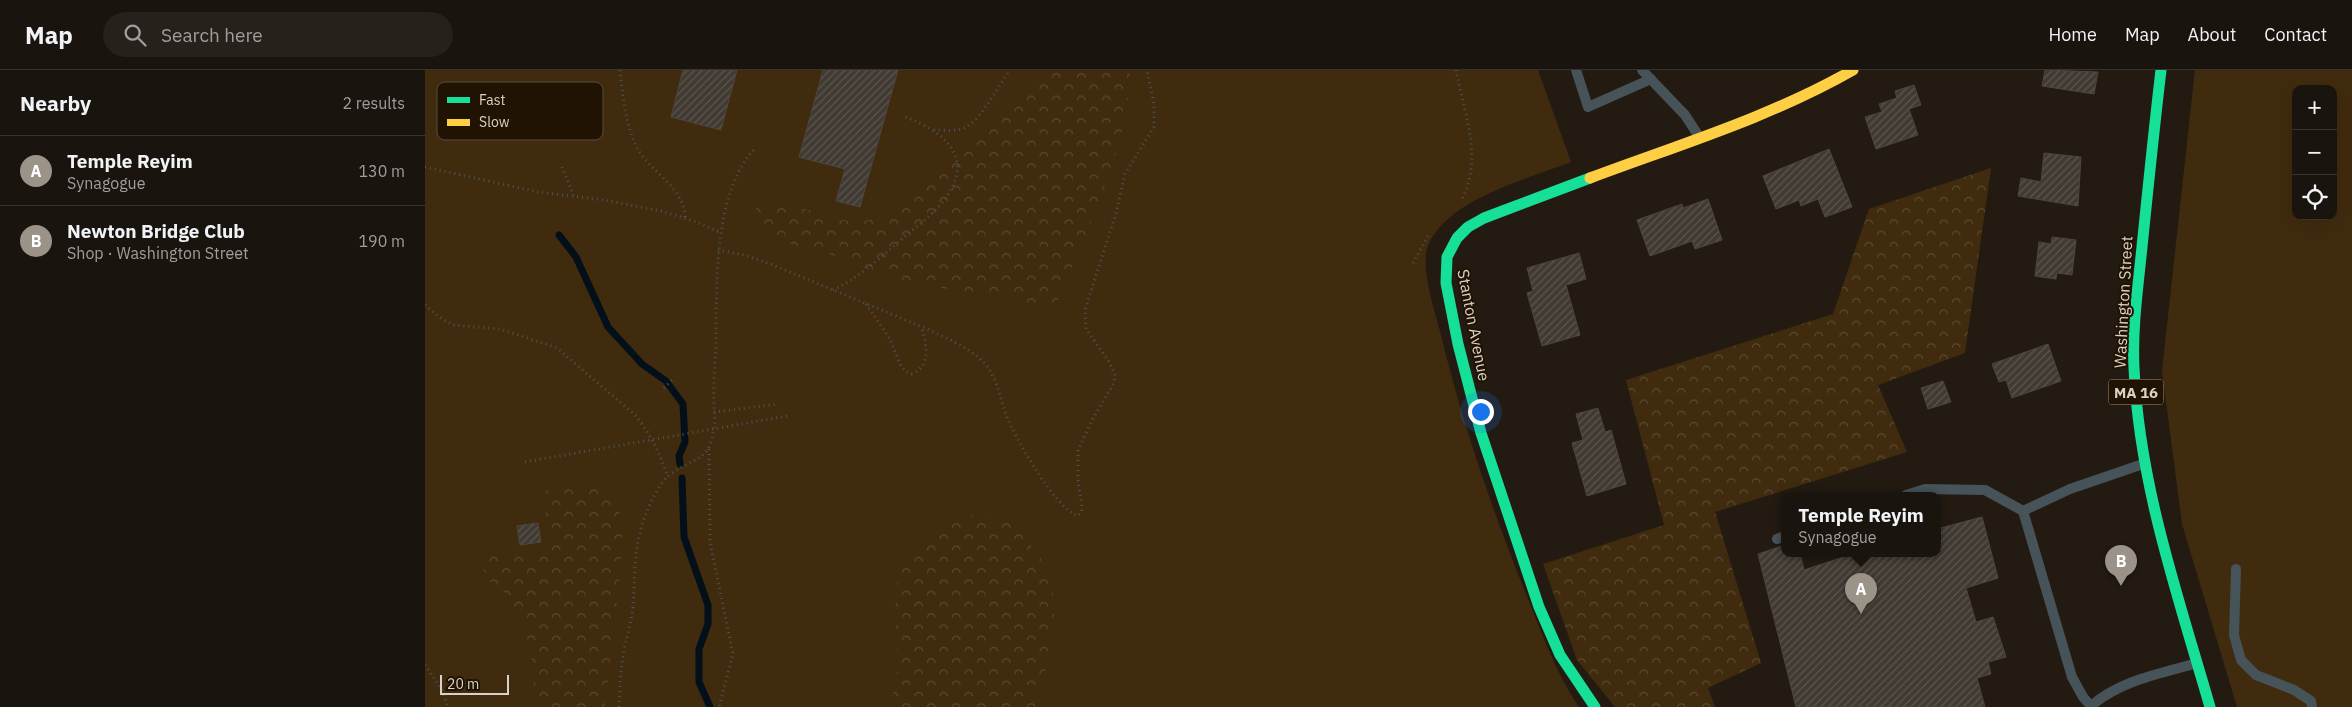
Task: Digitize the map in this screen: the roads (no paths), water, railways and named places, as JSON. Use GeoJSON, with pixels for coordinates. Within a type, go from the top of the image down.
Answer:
{"type":"FeatureCollection","features":[{"type":"Feature","properties":{"kind":"street","name":"Stanton Avenue"},"geometry":{"type":"LineString","coordinates":[[1595,707],[1569,670],[1547,625],[1493,471],[1475,415],[1458,344],[1446,283],[1447,257],[1457,238],[1468,227],[1484,218],[1801,98],[1853,70]]}},
{"type":"Feature","properties":{"kind":"street","name":"Washington Street"},"geometry":{"type":"LineString","coordinates":[[2161,70],[2147,185],[2135,325],[2134,367],[2144,463],[2210,707]]}},
{"type":"Feature","properties":{"kind":"lane"},"geometry":{"type":"LineString","coordinates":[[1576,70],[1588,107],[1651,80]]}},
{"type":"Feature","properties":{"kind":"lane"},"geometry":{"type":"LineString","coordinates":[[1642,70],[1685,115],[1699,138]]}},
{"type":"Feature","properties":{"kind":"lane"},"geometry":{"type":"LineString","coordinates":[[2023,511],[2070,489],[2144,463]]}},
{"type":"Feature","properties":{"kind":"lane"},"geometry":{"type":"LineString","coordinates":[[1916,492],[1925,489],[1985,490],[2023,511],[2072,677],[2090,706],[2123,685],[2198,663]]}},
{"type":"Feature","properties":{"kind":"lane"},"geometry":{"type":"LineString","coordinates":[[2236,569],[2234,634],[2241,660],[2256,675],[2294,690],[2311,701],[2313,707]]}},
{"type":"Feature","properties":{"kind":"waterway"},"geometry":{"type":"LineString","coordinates":[[559,235],[576,257],[608,327],[642,364],[666,381],[683,404],[685,442],[679,456],[680,464]]}},
{"type":"Feature","properties":{"kind":"waterway"},"geometry":{"type":"LineString","coordinates":[[682,478],[684,537],[708,605],[708,624],[699,649],[699,682],[710,707]]}},
{"type":"Feature","properties":{"kind":"place","name":"Newton Bridge Club"},"geometry":{"type":"Point","coordinates":[2121,586]}},
{"type":"Feature","properties":{"kind":"place","name":"Temple Reyim"},"geometry":{"type":"Point","coordinates":[1861,614]}}]}
